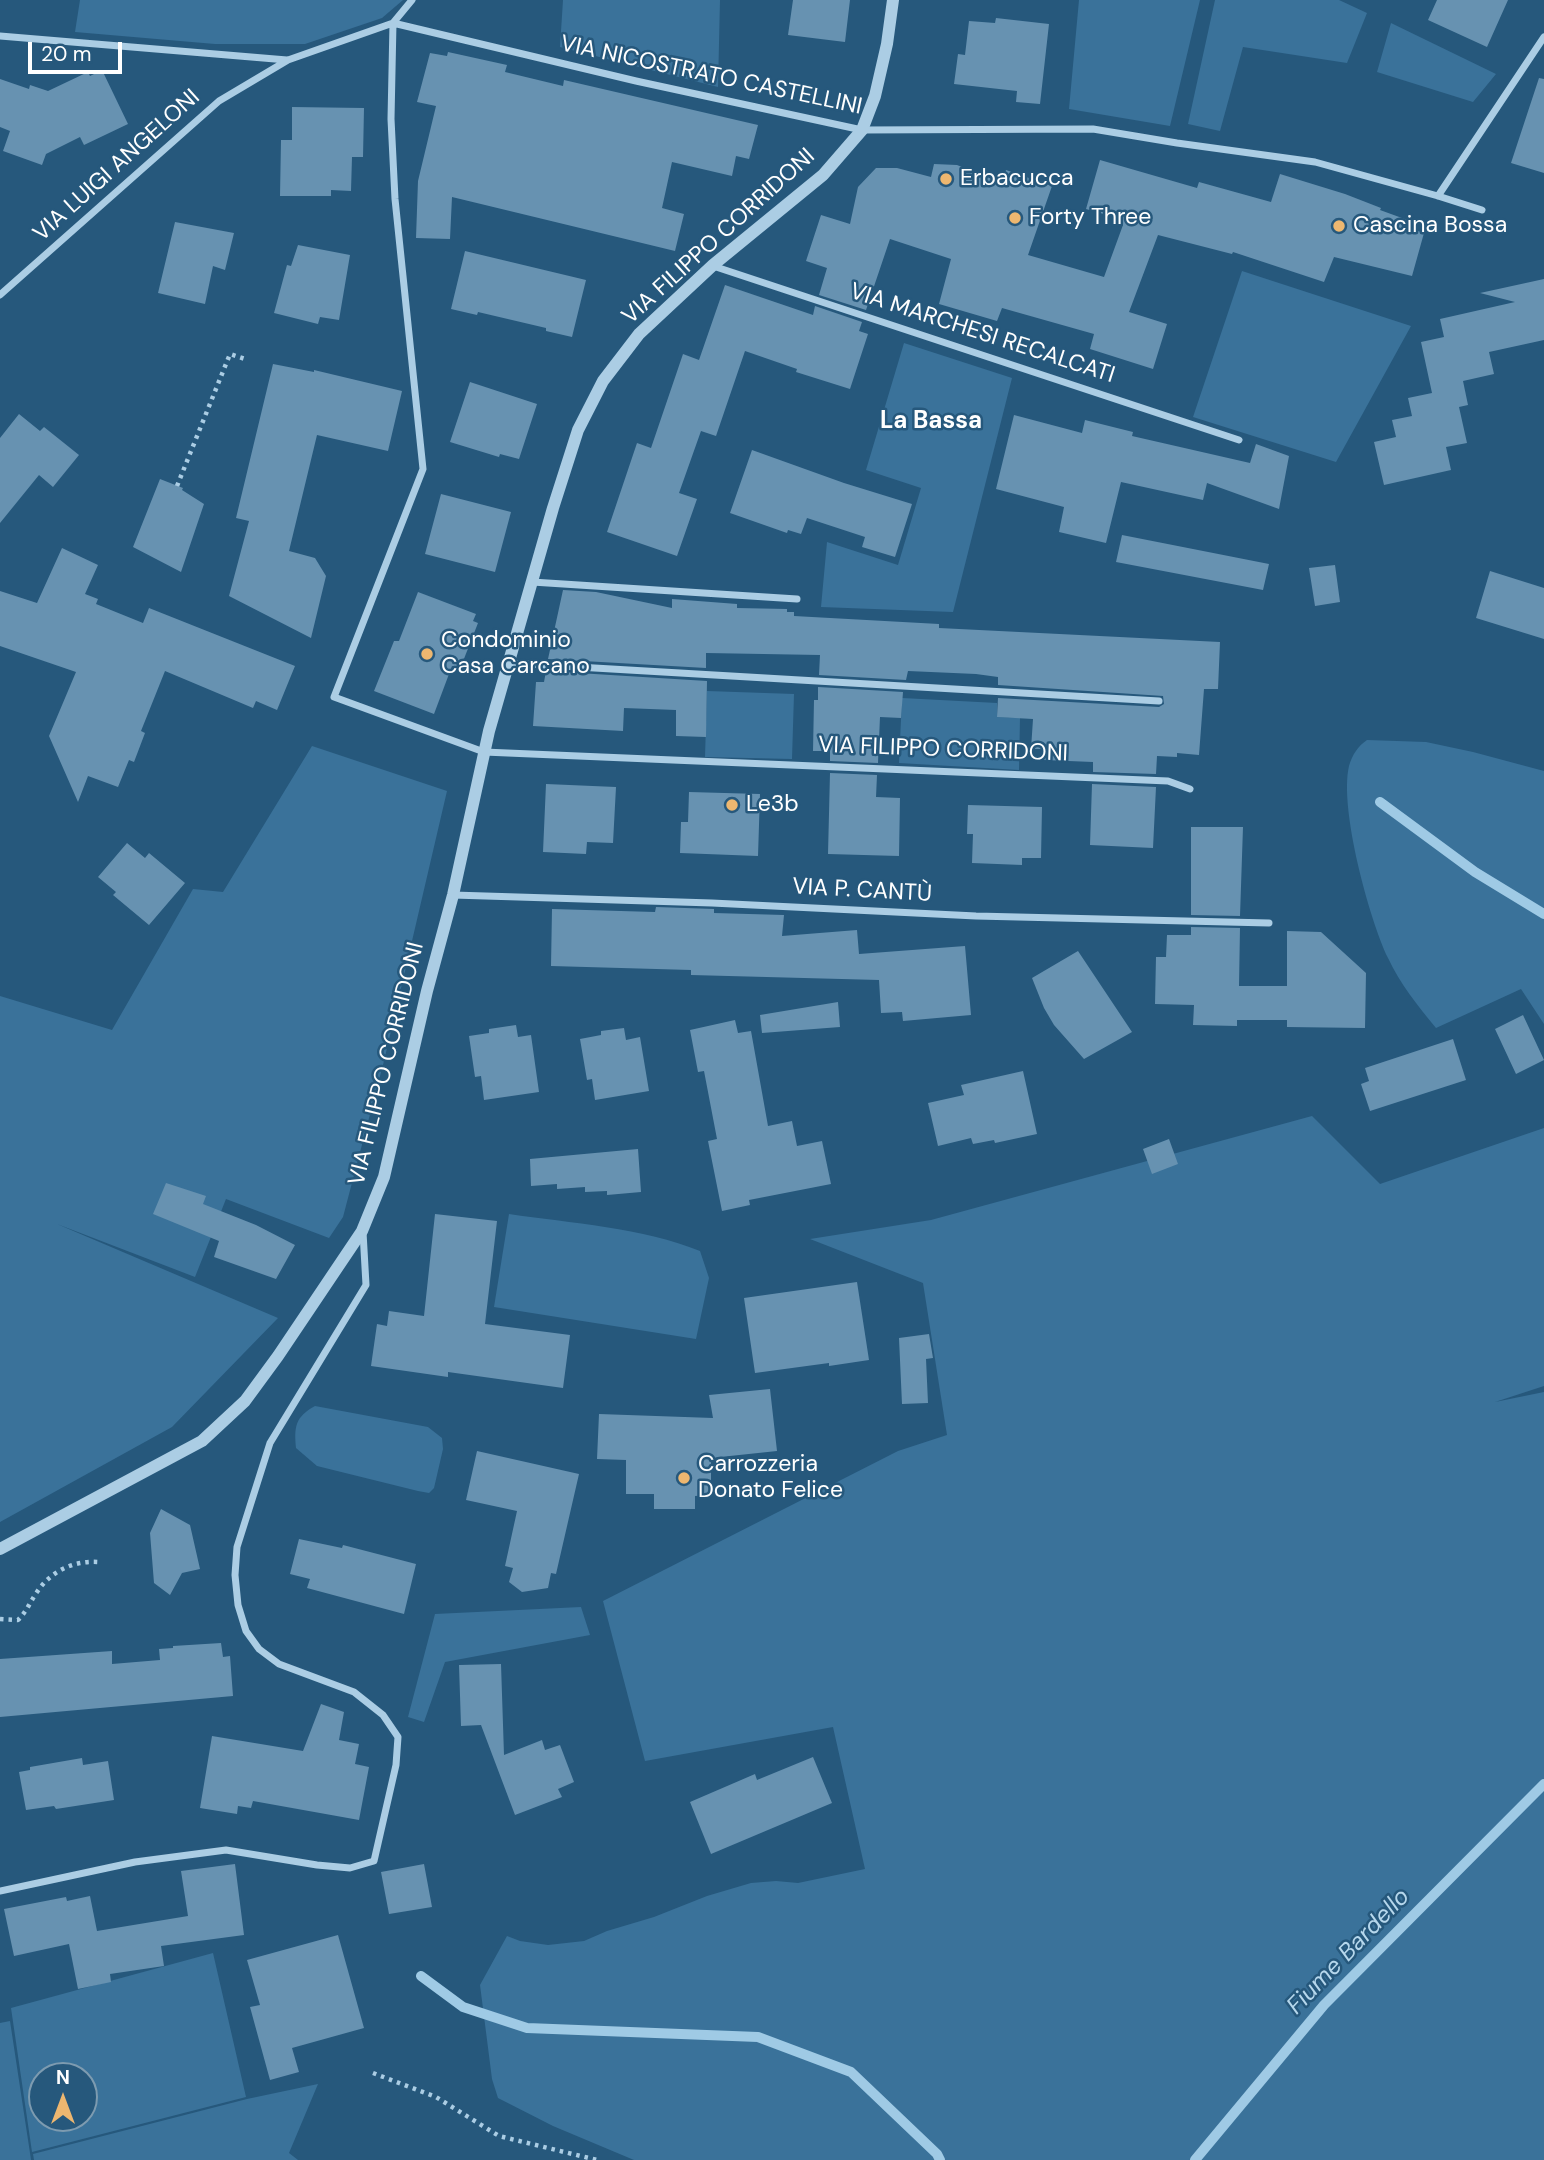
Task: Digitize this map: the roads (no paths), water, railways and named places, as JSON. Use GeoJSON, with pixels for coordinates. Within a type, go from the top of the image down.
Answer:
{"type":"FeatureCollection","features":[{"type":"Feature","properties":{"kind":"street"},"geometry":{"type":"LineString","coordinates":[[412,0],[393,23],[391,119],[396,199],[423,469],[334,697],[484,752]]}},
{"type":"Feature","properties":{"kind":"street","name":"VIA FILIPPO CORRIDONI"},"geometry":{"type":"LineString","coordinates":[[0,1549],[202,1441],[245,1401],[362,1231],[384,1177],[427,991],[453,895],[484,752],[531,582],[578,430],[603,381],[639,334],[713,265],[823,175],[862,130],[875,96],[887,44],[893,0]]}},
{"type":"Feature","properties":{"kind":"street","name":"VIA LUIGI ANGELONI"},"geometry":{"type":"LineString","coordinates":[[0,295],[219,101],[288,60],[393,23]]}},
{"type":"Feature","properties":{"kind":"street","name":"VIA NICOSTRATO CASTELLINI"},"geometry":{"type":"LineString","coordinates":[[393,23],[636,81],[862,130],[1093,129],[1315,162],[1482,210]]}},
{"type":"Feature","properties":{"kind":"street"},"geometry":{"type":"LineString","coordinates":[[0,36],[288,60]]}},
{"type":"Feature","properties":{"kind":"street"},"geometry":{"type":"LineString","coordinates":[[1438,196],[1544,37]]}},
{"type":"Feature","properties":{"kind":"street","name":"VIA MARCHESI RECALCATI"},"geometry":{"type":"LineString","coordinates":[[713,265],[1239,440]]}},
{"type":"Feature","properties":{"kind":"street"},"geometry":{"type":"LineString","coordinates":[[531,582],[797,599]]}},
{"type":"Feature","properties":{"kind":"street"},"geometry":{"type":"LineString","coordinates":[[509,663],[1159,701]]}},
{"type":"Feature","properties":{"kind":"street","name":"VIA FILIPPO CORRIDONI"},"geometry":{"type":"LineString","coordinates":[[484,752],[1168,781],[1190,789]]}},
{"type":"Feature","properties":{"kind":"street","name":"VIA P. CANTÙ"},"geometry":{"type":"LineString","coordinates":[[453,895],[712,903],[976,916],[1269,923]]}},
{"type":"Feature","properties":{"kind":"street"},"geometry":{"type":"LineString","coordinates":[[0,1891],[135,1862],[226,1850],[350,1868],[374,1861],[396,1765],[398,1737],[383,1715],[354,1692],[279,1664],[260,1649],[246,1631],[238,1605],[235,1575],[237,1547],[270,1443],[366,1285],[362,1231]]}},
{"type":"Feature","properties":{"kind":"waterway"},"geometry":{"type":"LineString","coordinates":[[1380,802],[1475,872],[1544,914]]}},
{"type":"Feature","properties":{"kind":"waterway","name":"Fiume Bardello"},"geometry":{"type":"LineString","coordinates":[[1195,2160],[1324,2005],[1544,1784]]}},
{"type":"Feature","properties":{"kind":"waterway"},"geometry":{"type":"LineString","coordinates":[[421,1976],[463,2007],[527,2028],[758,2037],[851,2072],[937,2154],[940,2160]]}},
{"type":"Feature","properties":{"kind":"place","name":"Erbacucca"},"geometry":{"type":"Point","coordinates":[946,179]}},
{"type":"Feature","properties":{"kind":"place","name":"Forty Three"},"geometry":{"type":"Point","coordinates":[1015,218]}},
{"type":"Feature","properties":{"kind":"place","name":"Cascina Bossa"},"geometry":{"type":"Point","coordinates":[1339,226]}},
{"type":"Feature","properties":{"kind":"place","name":"Condominio Casa Carcano"},"geometry":{"type":"Point","coordinates":[427,654]}},
{"type":"Feature","properties":{"kind":"place","name":"Le3b"},"geometry":{"type":"Point","coordinates":[732,805]}},
{"type":"Feature","properties":{"kind":"place","name":"Carrozzeria Donato Felice"},"geometry":{"type":"Point","coordinates":[684,1478]}},
{"type":"Feature","properties":{"kind":"district","name":"La Bassa"},"geometry":{"type":"Point","coordinates":[931,422]}}]}
